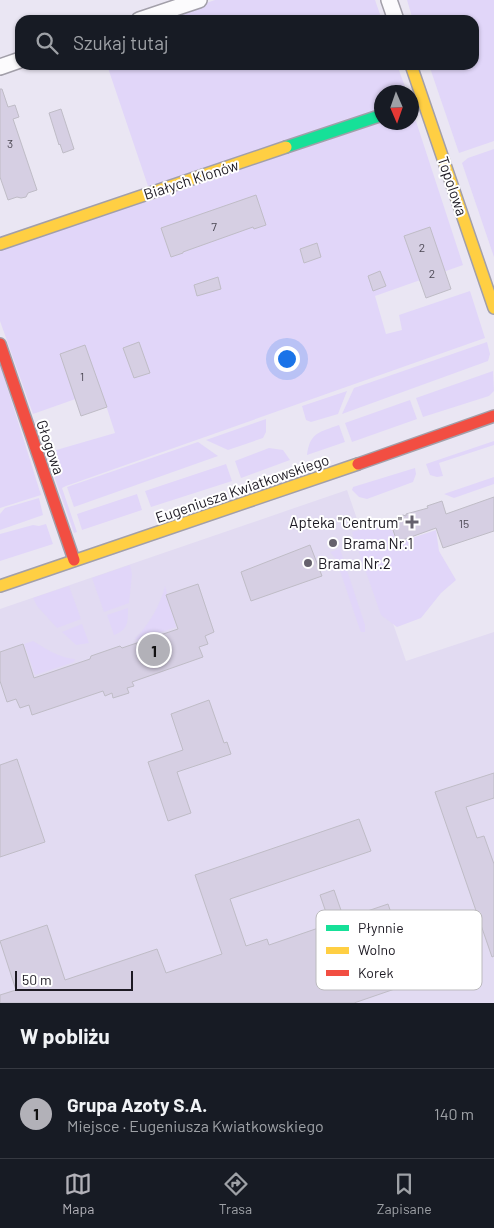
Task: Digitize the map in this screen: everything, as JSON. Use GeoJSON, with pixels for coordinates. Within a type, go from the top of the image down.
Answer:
{"type":"FeatureCollection","features":[{"type":"Feature","properties":{"kind":"street"},"geometry":{"type":"LineString","coordinates":[[154,15],[199,0]]}},
{"type":"Feature","properties":{"kind":"street"},"geometry":{"type":"LineString","coordinates":[[389,0],[394,15]]}},
{"type":"Feature","properties":{"kind":"street"},"geometry":{"type":"LineString","coordinates":[[0,67],[15,62]]}},
{"type":"Feature","properties":{"kind":"street","name":"Topolowa"},"geometry":{"type":"LineString","coordinates":[[412,70],[415,85]]}},
{"type":"Feature","properties":{"kind":"street","name":"Topolowa"},"geometry":{"type":"LineString","coordinates":[[419,106],[494,308]]}},
{"type":"Feature","properties":{"kind":"street","name":"Białych Klonów"},"geometry":{"type":"LineString","coordinates":[[0,244],[374,118]]}},
{"type":"Feature","properties":{"kind":"street","name":"Głogowa"},"geometry":{"type":"LineString","coordinates":[[0,344],[74,560]]}},
{"type":"Feature","properties":{"kind":"street","name":"Eugeniusza Kwiatkowskiego"},"geometry":{"type":"LineString","coordinates":[[0,586],[494,416]]}},
{"type":"Feature","properties":{"kind":"shaded area"},"geometry":{"type":"Polygon","coordinates":[[[215,0],[375,0],[380,15],[171,15],[215,0]]]}},
{"type":"Feature","properties":{"kind":"shaded area"},"geometry":{"type":"Polygon","coordinates":[[[407,0],[494,0],[494,141],[459,153],[431,70],[479,70],[479,15],[412,15],[407,0]]]}},
{"type":"Feature","properties":{"kind":"shaded area"},"geometry":{"type":"Polygon","coordinates":[[[109,70],[399,70],[404,85],[374,85],[374,112],[149,189],[109,70]]]}},
{"type":"Feature","properties":{"kind":"shaded area"},"geometry":{"type":"Polygon","coordinates":[[[374,125],[374,130],[419,130],[463,265],[375,296],[386,334],[402,330],[399,315],[470,291],[485,338],[66,486],[62,488],[77,532],[74,533],[46,453],[115,433],[101,390],[33,414],[0,321],[0,250],[374,125]]]}},
{"type":"Feature","properties":{"kind":"shaded area"},"geometry":{"type":"Polygon","coordinates":[[[494,149],[494,257],[462,163],[468,158],[494,149]]]}},
{"type":"Feature","properties":{"kind":"shaded area"},"geometry":{"type":"Polygon","coordinates":[[[487,342],[490,354],[488,361],[342,414],[354,388],[487,342]]]}},
{"type":"Feature","properties":{"kind":"shaded area"},"geometry":{"type":"Polygon","coordinates":[[[0,364],[41,495],[0,508],[0,364]]]}},
{"type":"Feature","properties":{"kind":"shaded area"},"geometry":{"type":"Polygon","coordinates":[[[493,371],[494,391],[489,396],[423,417],[416,398],[493,371]]]}},
{"type":"Feature","properties":{"kind":"shaded area"},"geometry":{"type":"Polygon","coordinates":[[[347,391],[338,414],[311,422],[306,420],[302,406],[347,391]]]}},
{"type":"Feature","properties":{"kind":"shaded area"},"geometry":{"type":"Polygon","coordinates":[[[410,400],[417,419],[352,442],[345,423],[410,400]]]}},
{"type":"Feature","properties":{"kind":"shaded area"},"geometry":{"type":"Polygon","coordinates":[[[266,419],[266,432],[263,438],[228,450],[206,440],[266,419]]]}},
{"type":"Feature","properties":{"kind":"shaded area"},"geometry":{"type":"Polygon","coordinates":[[[339,425],[345,442],[307,455],[308,447],[313,437],[339,425]]]}},
{"type":"Feature","properties":{"kind":"shaded area"},"geometry":{"type":"Polygon","coordinates":[[[494,441],[494,445],[439,463],[443,476],[430,475],[426,464],[494,441]]]}},
{"type":"Feature","properties":{"kind":"shaded area"},"geometry":{"type":"Polygon","coordinates":[[[198,442],[218,456],[74,507],[67,487],[198,442]]]}},
{"type":"Feature","properties":{"kind":"shaded area"},"geometry":{"type":"Polygon","coordinates":[[[269,448],[283,450],[290,460],[241,478],[235,461],[269,448]]]}},
{"type":"Feature","properties":{"kind":"shaded area"},"geometry":{"type":"Polygon","coordinates":[[[226,464],[232,481],[151,507],[145,491],[226,464]]]}},
{"type":"Feature","properties":{"kind":"shaded area"},"geometry":{"type":"Polygon","coordinates":[[[415,468],[416,474],[413,482],[367,499],[359,497],[352,490],[353,487],[415,468]]]}},
{"type":"Feature","properties":{"kind":"shaded area"},"geometry":{"type":"Polygon","coordinates":[[[494,477],[494,484],[454,498],[444,494],[494,477]]]}},
{"type":"Feature","properties":{"kind":"shaded area"},"geometry":{"type":"Polygon","coordinates":[[[347,490],[406,661],[494,632],[494,1003],[0,1003],[0,609],[347,490]]]}},
{"type":"Feature","properties":{"kind":"shaded area"},"geometry":{"type":"Polygon","coordinates":[[[137,494],[142,510],[82,530],[77,514],[137,494]]]}},
{"type":"Feature","properties":{"kind":"shaded area"},"geometry":{"type":"Polygon","coordinates":[[[39,498],[43,515],[0,530],[0,514],[5,508],[39,498]]]}},
{"type":"Feature","properties":{"kind":"shaded area"},"geometry":{"type":"Polygon","coordinates":[[[389,521],[397,543],[436,530],[439,551],[456,580],[441,593],[421,618],[397,627],[381,615],[352,532],[389,521]]]}},
{"type":"Feature","properties":{"kind":"shaded area"},"geometry":{"type":"Polygon","coordinates":[[[46,524],[53,544],[0,561],[0,534],[33,525],[46,524]]]}},
{"type":"Feature","properties":{"kind":"shaded area"},"geometry":{"type":"Polygon","coordinates":[[[340,549],[365,625],[365,632],[360,630],[336,559],[330,552],[340,549]]]}},
{"type":"Feature","properties":{"kind":"shaded area"},"geometry":{"type":"Polygon","coordinates":[[[130,565],[132,574],[129,603],[104,612],[92,578],[130,565]]]}},
{"type":"Feature","properties":{"kind":"shaded area"},"geometry":{"type":"Polygon","coordinates":[[[69,586],[81,619],[57,628],[37,606],[33,598],[69,586]]]}},
{"type":"Feature","properties":{"kind":"shaded area"},"geometry":{"type":"Polygon","coordinates":[[[165,586],[176,627],[137,640],[135,639],[145,628],[153,614],[165,586]]]}},
{"type":"Feature","properties":{"kind":"shaded area"},"geometry":{"type":"Polygon","coordinates":[[[128,608],[125,628],[114,635],[107,615],[128,608]]]}},
{"type":"Feature","properties":{"kind":"shaded area"},"geometry":{"type":"Polygon","coordinates":[[[82,624],[89,643],[76,645],[62,632],[82,624]]]}},
{"type":"Feature","properties":{"kind":"shaded area"},"geometry":{"type":"Polygon","coordinates":[[[33,641],[59,655],[75,659],[74,662],[35,675],[24,644],[33,641]]]}},
{"type":"Feature","properties":{"kind":"building"},"geometry":{"type":"Polygon","coordinates":[[[0,89],[2,89],[8,107],[15,105],[19,117],[13,119],[37,190],[28,193],[26,197],[8,200],[0,177],[0,89]]]}},
{"type":"Feature","properties":{"kind":"building"},"geometry":{"type":"Polygon","coordinates":[[[61,109],[74,149],[63,153],[49,113],[61,109]]]}},
{"type":"Feature","properties":{"kind":"building"},"geometry":{"type":"Polygon","coordinates":[[[256,195],[266,225],[254,229],[253,227],[171,257],[161,228],[256,195]]]}},
{"type":"Feature","properties":{"kind":"building"},"geometry":{"type":"Polygon","coordinates":[[[430,227],[451,289],[426,298],[404,236],[430,227]]]}},
{"type":"Feature","properties":{"kind":"building"},"geometry":{"type":"Polygon","coordinates":[[[317,243],[321,257],[304,263],[300,249],[317,243]]]}},
{"type":"Feature","properties":{"kind":"building"},"geometry":{"type":"Polygon","coordinates":[[[380,271],[386,286],[373,291],[368,276],[380,271]]]}},
{"type":"Feature","properties":{"kind":"building"},"geometry":{"type":"Polygon","coordinates":[[[218,277],[221,289],[197,296],[194,285],[218,277]]]}},
{"type":"Feature","properties":{"kind":"building"},"geometry":{"type":"Polygon","coordinates":[[[139,342],[150,373],[134,378],[123,348],[139,342]]]}},
{"type":"Feature","properties":{"kind":"building"},"geometry":{"type":"Polygon","coordinates":[[[85,345],[107,407],[81,416],[60,354],[85,345]]]}},
{"type":"Feature","properties":{"kind":"building"},"geometry":{"type":"Polygon","coordinates":[[[494,497],[494,531],[443,548],[436,528],[397,542],[390,521],[428,508],[427,506],[442,501],[446,514],[494,497]]]}},
{"type":"Feature","properties":{"kind":"building"},"geometry":{"type":"Polygon","coordinates":[[[310,545],[322,576],[251,601],[241,572],[310,545]]]}},
{"type":"Feature","properties":{"kind":"building"},"geometry":{"type":"Polygon","coordinates":[[[198,584],[214,632],[205,636],[208,644],[199,647],[203,657],[132,682],[134,686],[127,688],[129,693],[113,698],[112,693],[105,696],[103,691],[32,715],[29,705],[20,708],[16,699],[7,702],[0,681],[0,652],[23,644],[34,678],[90,659],[91,656],[120,646],[122,648],[178,629],[166,595],[198,584]]]}},
{"type":"Feature","properties":{"kind":"building"},"geometry":{"type":"Polygon","coordinates":[[[209,700],[224,743],[227,742],[231,754],[177,772],[191,813],[168,821],[148,762],[183,750],[171,714],[209,700]]]}},
{"type":"Feature","properties":{"kind":"building"},"geometry":{"type":"Polygon","coordinates":[[[17,759],[45,842],[0,857],[0,765],[17,759]]]}},
{"type":"Feature","properties":{"kind":"building"},"geometry":{"type":"Polygon","coordinates":[[[494,773],[494,798],[466,807],[477,838],[484,836],[494,864],[494,956],[492,957],[482,928],[482,910],[476,910],[435,792],[494,773]]]}},
{"type":"Feature","properties":{"kind":"building"},"geometry":{"type":"Polygon","coordinates":[[[359,819],[371,851],[230,899],[246,946],[267,939],[269,945],[316,929],[316,990],[392,990],[354,1003],[0,1003],[0,995],[16,990],[0,941],[47,925],[65,980],[157,949],[166,973],[222,954],[195,875],[359,819]]]}},
{"type":"Feature","properties":{"kind":"building"},"geometry":{"type":"Polygon","coordinates":[[[334,890],[341,910],[325,910],[320,895],[334,890]]]}},
{"type":"Feature","properties":{"kind":"building"},"geometry":{"type":"Polygon","coordinates":[[[388,904],[390,910],[370,910],[388,904]]]}},
{"type":"Feature","properties":{"kind":"traffic: fast"},"geometry":{"type":"LineString","coordinates":[[286,147],[374,118]]}},
{"type":"Feature","properties":{"kind":"traffic: slow"},"geometry":{"type":"LineString","coordinates":[[413,70],[494,308]]}},
{"type":"Feature","properties":{"kind":"traffic: slow"},"geometry":{"type":"LineString","coordinates":[[0,244],[286,147]]}},
{"type":"Feature","properties":{"kind":"traffic: slow"},"geometry":{"type":"LineString","coordinates":[[0,586],[358,464]]}},
{"type":"Feature","properties":{"kind":"traffic: jam"},"geometry":{"type":"LineString","coordinates":[[0,344],[74,560]]}},
{"type":"Feature","properties":{"kind":"traffic: jam"},"geometry":{"type":"LineString","coordinates":[[358,464],[494,416]]}},
{"type":"Feature","properties":{"kind":"place","name":"Apteka \"Centrum\""},"geometry":{"type":"Point","coordinates":[412,522]}},
{"type":"Feature","properties":{"kind":"place","name":"Brama Nr.1"},"geometry":{"type":"Point","coordinates":[333,543]}},
{"type":"Feature","properties":{"kind":"place","name":"Brama Nr.2"},"geometry":{"type":"Point","coordinates":[308,563]}},
{"type":"Feature","properties":{"kind":"place","name":"Grupa Azoty S.A."},"geometry":{"type":"Point","coordinates":[154,650]}}]}
